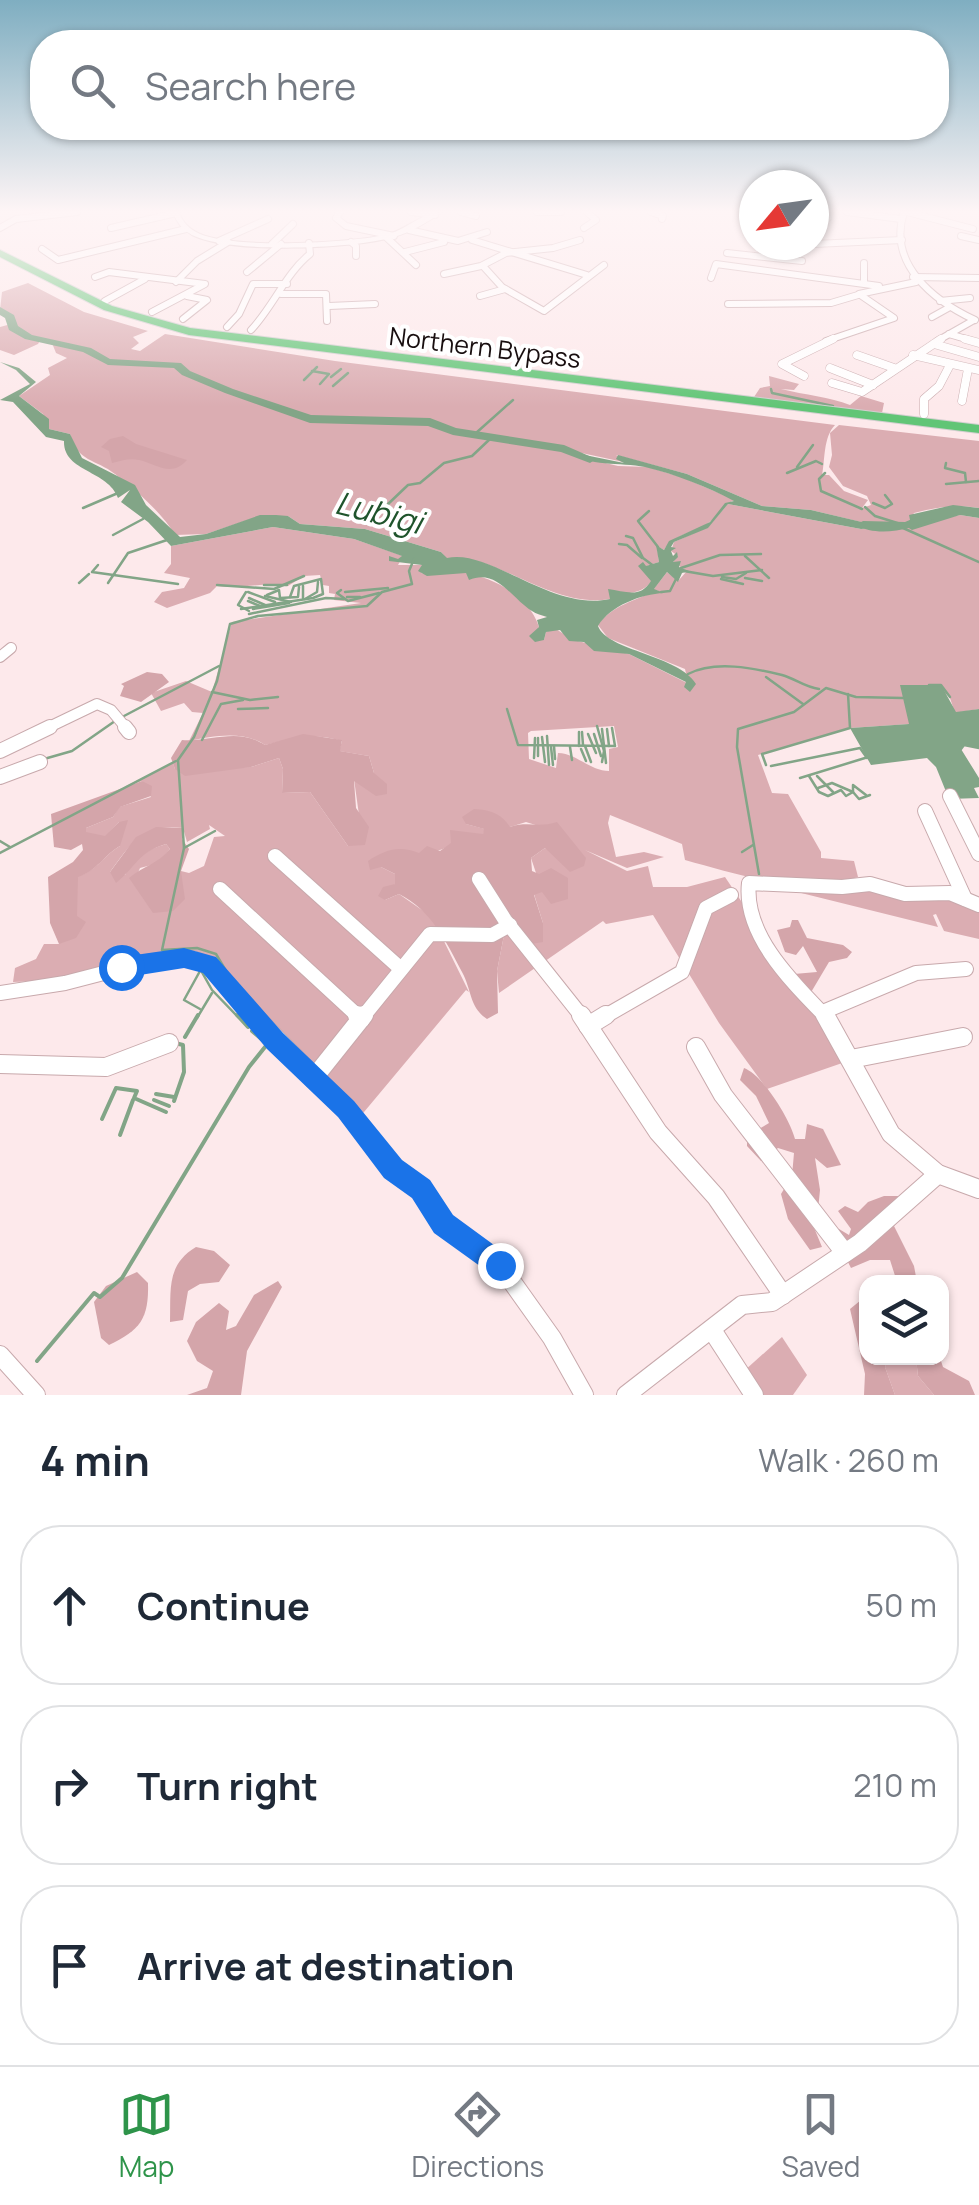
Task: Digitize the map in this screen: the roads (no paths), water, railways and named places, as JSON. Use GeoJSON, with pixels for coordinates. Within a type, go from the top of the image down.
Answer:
{"type":"FeatureCollection","features":[{"type":"Feature","properties":{"kind":"highway","name":"Northern Bypass"},"geometry":{"type":"LineString","coordinates":[[27,277],[86,308],[197,338],[979,437]]}},
{"type":"Feature","properties":{"kind":"highway","name":"Northern Bypass"},"geometry":{"type":"LineString","coordinates":[[45,277],[108,308],[203,333],[979,429]]}},
{"type":"Feature","properties":{"kind":"street"},"geometry":{"type":"LineString","coordinates":[[137,277],[205,284],[152,312]]}},
{"type":"Feature","properties":{"kind":"street"},"geometry":{"type":"LineString","coordinates":[[176,282],[181,277]]}},
{"type":"Feature","properties":{"kind":"street"},"geometry":{"type":"LineString","coordinates":[[251,330],[290,277]]}},
{"type":"Feature","properties":{"kind":"street"},"geometry":{"type":"LineString","coordinates":[[494,277],[505,289],[544,311],[569,298],[586,277]]}},
{"type":"Feature","properties":{"kind":"street"},"geometry":{"type":"LineString","coordinates":[[813,277],[883,286]]}},
{"type":"Feature","properties":{"kind":"street"},"geometry":{"type":"LineString","coordinates":[[864,277],[864,283]]}},
{"type":"Feature","properties":{"kind":"street"},"geometry":{"type":"LineString","coordinates":[[728,304],[825,304],[915,279],[979,278]]}},
{"type":"Feature","properties":{"kind":"street"},"geometry":{"type":"LineString","coordinates":[[105,301],[146,279]]}},
{"type":"Feature","properties":{"kind":"street"},"geometry":{"type":"LineString","coordinates":[[915,279],[950,308],[977,320]]}},
{"type":"Feature","properties":{"kind":"street"},"geometry":{"type":"LineString","coordinates":[[227,327],[239,314],[252,284],[286,284]]}},
{"type":"Feature","properties":{"kind":"street"},"geometry":{"type":"LineString","coordinates":[[480,296],[505,289]]}},
{"type":"Feature","properties":{"kind":"street"},"geometry":{"type":"LineString","coordinates":[[280,294],[325,294],[329,306],[327,321]]}},
{"type":"Feature","properties":{"kind":"street"},"geometry":{"type":"LineString","coordinates":[[804,376],[782,364],[821,343],[895,317],[858,295]]}},
{"type":"Feature","properties":{"kind":"street"},"geometry":{"type":"LineString","coordinates":[[183,319],[207,300],[186,296]]}},
{"type":"Feature","properties":{"kind":"street"},"geometry":{"type":"LineString","coordinates":[[940,301],[970,298]]}},
{"type":"Feature","properties":{"kind":"street"},"geometry":{"type":"LineString","coordinates":[[329,306],[375,304]]}},
{"type":"Feature","properties":{"kind":"street"},"geometry":{"type":"LineString","coordinates":[[932,317],[950,308]]}},
{"type":"Feature","properties":{"kind":"street"},"geometry":{"type":"LineString","coordinates":[[832,383],[860,393],[913,355],[977,320]]}},
{"type":"Feature","properties":{"kind":"street"},"geometry":{"type":"LineString","coordinates":[[948,334],[979,343]]}},
{"type":"Feature","properties":{"kind":"street"},"geometry":{"type":"LineString","coordinates":[[934,344],[979,358]]}},
{"type":"Feature","properties":{"kind":"street"},"geometry":{"type":"LineString","coordinates":[[857,355],[894,368]]}},
{"type":"Feature","properties":{"kind":"street"},"geometry":{"type":"LineString","coordinates":[[913,355],[979,370]]}},
{"type":"Feature","properties":{"kind":"street"},"geometry":{"type":"LineString","coordinates":[[924,414],[924,399],[939,386],[950,365]]}},
{"type":"Feature","properties":{"kind":"street"},"geometry":{"type":"LineString","coordinates":[[830,368],[873,385]]}},
{"type":"Feature","properties":{"kind":"street"},"geometry":{"type":"LineString","coordinates":[[962,402],[968,369]]}},
{"type":"Feature","properties":{"kind":"street"},"geometry":{"type":"LineString","coordinates":[[967,390],[979,393]]}},
{"type":"Feature","properties":{"kind":"street"},"geometry":{"type":"LineString","coordinates":[[0,658],[11,648]]}},
{"type":"Feature","properties":{"kind":"street"},"geometry":{"type":"LineString","coordinates":[[0,751],[97,704],[111,710],[129,732]]}},
{"type":"Feature","properties":{"kind":"street"},"geometry":{"type":"LineString","coordinates":[[0,777],[40,762]]}},
{"type":"Feature","properties":{"kind":"street"},"geometry":{"type":"LineString","coordinates":[[950,796],[979,854]]}},
{"type":"Feature","properties":{"kind":"street"},"geometry":{"type":"LineString","coordinates":[[925,810],[972,902]]}},
{"type":"Feature","properties":{"kind":"street"},"geometry":{"type":"LineString","coordinates":[[274,856],[401,970]]}},
{"type":"Feature","properties":{"kind":"street"},"geometry":{"type":"LineString","coordinates":[[479,879],[588,1026],[658,1132],[716,1197],[783,1296]]}},
{"type":"Feature","properties":{"kind":"street"},"geometry":{"type":"LineString","coordinates":[[972,902],[942,891],[905,894],[870,884],[748,884],[747,900],[764,944],[798,988],[824,1012],[891,1134],[938,1174],[979,1190]]}},
{"type":"Feature","properties":{"kind":"street"},"geometry":{"type":"LineString","coordinates":[[220,890],[361,1019]]}},
{"type":"Feature","properties":{"kind":"street"},"geometry":{"type":"LineString","coordinates":[[588,1026],[682,972],[706,908],[732,895]]}},
{"type":"Feature","properties":{"kind":"street"},"geometry":{"type":"LineString","coordinates":[[313,1078],[430,934],[492,935],[510,925]]}},
{"type":"Feature","properties":{"kind":"street"},"geometry":{"type":"LineString","coordinates":[[0,993],[65,983],[150,961],[200,960],[214,969],[238,1000],[346,1109],[393,1169],[421,1189],[444,1224],[500,1265],[552,1338],[584,1395]]}},
{"type":"Feature","properties":{"kind":"street"},"geometry":{"type":"LineString","coordinates":[[824,1012],[916,973],[966,969]]}},
{"type":"Feature","properties":{"kind":"street"},"geometry":{"type":"LineString","coordinates":[[851,1059],[963,1037]]}},
{"type":"Feature","properties":{"kind":"street"},"geometry":{"type":"LineString","coordinates":[[0,1064],[106,1067],[169,1043]]}},
{"type":"Feature","properties":{"kind":"street"},"geometry":{"type":"LineString","coordinates":[[696,1048],[723,1094],[845,1253]]}},
{"type":"Feature","properties":{"kind":"street"},"geometry":{"type":"LineString","coordinates":[[626,1395],[742,1305],[772,1302],[845,1253],[938,1174]]}},
{"type":"Feature","properties":{"kind":"street"},"geometry":{"type":"LineString","coordinates":[[712,1330],[754,1395]]}},
{"type":"Feature","properties":{"kind":"street"},"geometry":{"type":"LineString","coordinates":[[0,1354],[36,1395]]}},
{"type":"Feature","properties":{"kind":"waterway","name":"Lubigi"},"geometry":{"type":"LineString","coordinates":[[0,310],[10,317],[13,328],[29,337],[87,350],[108,362],[177,365],[186,373],[229,391],[310,419],[430,422],[453,431],[564,449],[590,459]]}},
{"type":"Feature","properties":{"kind":"waterway"},"geometry":{"type":"LineString","coordinates":[[313,371],[317,367]]}},
{"type":"Feature","properties":{"kind":"waterway"},"geometry":{"type":"LineString","coordinates":[[331,377],[341,369]]}},
{"type":"Feature","properties":{"kind":"waterway"},"geometry":{"type":"LineString","coordinates":[[304,380],[313,371]]}},
{"type":"Feature","properties":{"kind":"waterway"},"geometry":{"type":"LineString","coordinates":[[313,371],[329,374],[320,384]]}},
{"type":"Feature","properties":{"kind":"waterway"},"geometry":{"type":"LineString","coordinates":[[333,386],[348,373]]}},
{"type":"Feature","properties":{"kind":"waterway"},"geometry":{"type":"LineString","coordinates":[[771,389],[772,393],[833,406]]}},
{"type":"Feature","properties":{"kind":"waterway"},"geometry":{"type":"LineString","coordinates":[[476,433],[513,400]]}},
{"type":"Feature","properties":{"kind":"waterway"},"geometry":{"type":"LineString","coordinates":[[387,505],[408,485],[420,483],[444,463],[472,456],[490,439]]}},
{"type":"Feature","properties":{"kind":"waterway"},"geometry":{"type":"LineString","coordinates":[[797,467],[813,445]]}},
{"type":"Feature","properties":{"kind":"waterway"},"geometry":{"type":"LineString","coordinates":[[787,473],[816,461],[822,464]]}},
{"type":"Feature","properties":{"kind":"waterway"},"geometry":{"type":"LineString","coordinates":[[946,463],[945,468],[965,473],[966,482]]}},
{"type":"Feature","properties":{"kind":"waterway"},"geometry":{"type":"LineString","coordinates":[[825,473],[819,479],[821,491],[862,509]]}},
{"type":"Feature","properties":{"kind":"waterway"},"geometry":{"type":"LineString","coordinates":[[946,484],[979,481]]}},
{"type":"Feature","properties":{"kind":"waterway"},"geometry":{"type":"LineString","coordinates":[[83,508],[118,493]]}},
{"type":"Feature","properties":{"kind":"waterway"},"geometry":{"type":"LineString","coordinates":[[873,503],[885,508],[892,504],[885,495]]}},
{"type":"Feature","properties":{"kind":"waterway"},"geometry":{"type":"LineString","coordinates":[[865,507],[875,516],[907,526]]}},
{"type":"Feature","properties":{"kind":"waterway"},"geometry":{"type":"LineString","coordinates":[[649,511],[638,521],[658,547]]}},
{"type":"Feature","properties":{"kind":"waterway","name":"Lubigi"},"geometry":{"type":"LineString","coordinates":[[863,525],[907,526],[929,516]]}},
{"type":"Feature","properties":{"kind":"waterway"},"geometry":{"type":"LineString","coordinates":[[113,535],[143,519]]}},
{"type":"Feature","properties":{"kind":"waterway"},"geometry":{"type":"LineString","coordinates":[[903,528],[979,562]]}},
{"type":"Feature","properties":{"kind":"waterway"},"geometry":{"type":"LineString","coordinates":[[626,536],[633,538],[643,558],[655,567]]}},
{"type":"Feature","properties":{"kind":"waterway"},"geometry":{"type":"LineString","coordinates":[[113,575],[128,553],[167,540]]}},
{"type":"Feature","properties":{"kind":"waterway"},"geometry":{"type":"LineString","coordinates":[[619,544],[627,545],[642,558]]}},
{"type":"Feature","properties":{"kind":"waterway"},"geometry":{"type":"LineString","coordinates":[[681,568],[720,555],[761,554]]}},
{"type":"Feature","properties":{"kind":"waterway"},"geometry":{"type":"LineString","coordinates":[[745,556],[760,570]]}},
{"type":"Feature","properties":{"kind":"waterway"},"geometry":{"type":"LineString","coordinates":[[212,692],[230,624],[258,616],[367,606],[382,592],[412,584],[409,571],[414,559]]}},
{"type":"Feature","properties":{"kind":"waterway"},"geometry":{"type":"LineString","coordinates":[[98,565],[92,572],[113,575]]}},
{"type":"Feature","properties":{"kind":"waterway"},"geometry":{"type":"LineString","coordinates":[[684,571],[713,576],[760,570]]}},
{"type":"Feature","properties":{"kind":"waterway"},"geometry":{"type":"LineString","coordinates":[[760,570],[769,578]]}},
{"type":"Feature","properties":{"kind":"waterway"},"geometry":{"type":"LineString","coordinates":[[722,577],[736,579],[746,573]]}},
{"type":"Feature","properties":{"kind":"waterway"},"geometry":{"type":"LineString","coordinates":[[79,583],[89,574]]}},
{"type":"Feature","properties":{"kind":"waterway"},"geometry":{"type":"LineString","coordinates":[[108,583],[113,575]]}},
{"type":"Feature","properties":{"kind":"waterway"},"geometry":{"type":"LineString","coordinates":[[113,575],[178,584]]}},
{"type":"Feature","properties":{"kind":"waterway"},"geometry":{"type":"LineString","coordinates":[[283,585],[304,576]]}},
{"type":"Feature","properties":{"kind":"waterway"},"geometry":{"type":"LineString","coordinates":[[745,578],[762,581]]}},
{"type":"Feature","properties":{"kind":"waterway"},"geometry":{"type":"LineString","coordinates":[[289,602],[323,594],[321,579],[294,586],[290,597]]}},
{"type":"Feature","properties":{"kind":"waterway"},"geometry":{"type":"LineString","coordinates":[[661,592],[670,591],[676,579]]}},
{"type":"Feature","properties":{"kind":"waterway"},"geometry":{"type":"LineString","coordinates":[[721,579],[743,584]]}},
{"type":"Feature","properties":{"kind":"waterway"},"geometry":{"type":"LineString","coordinates":[[305,599],[317,592],[318,582]]}},
{"type":"Feature","properties":{"kind":"waterway"},"geometry":{"type":"LineString","coordinates":[[217,585],[274,589],[283,585]]}},
{"type":"Feature","properties":{"kind":"waterway"},"geometry":{"type":"LineString","coordinates":[[264,585],[283,585]]}},
{"type":"Feature","properties":{"kind":"waterway"},"geometry":{"type":"LineString","coordinates":[[303,586],[303,598]]}},
{"type":"Feature","properties":{"kind":"waterway"},"geometry":{"type":"LineString","coordinates":[[267,595],[279,590],[280,598],[298,597],[299,587]]}},
{"type":"Feature","properties":{"kind":"waterway"},"geometry":{"type":"LineString","coordinates":[[345,592],[388,588]]}},
{"type":"Feature","properties":{"kind":"waterway"},"geometry":{"type":"LineString","coordinates":[[341,590],[337,593],[348,601],[379,593]]}},
{"type":"Feature","properties":{"kind":"waterway"},"geometry":{"type":"LineString","coordinates":[[244,608],[238,605],[246,592]]}},
{"type":"Feature","properties":{"kind":"waterway"},"geometry":{"type":"LineString","coordinates":[[248,592],[275,602]]}},
{"type":"Feature","properties":{"kind":"waterway"},"geometry":{"type":"LineString","coordinates":[[265,596],[289,602]]}},
{"type":"Feature","properties":{"kind":"waterway"},"geometry":{"type":"LineString","coordinates":[[347,597],[360,597]]}},
{"type":"Feature","properties":{"kind":"waterway"},"geometry":{"type":"LineString","coordinates":[[249,598],[265,605]]}},
{"type":"Feature","properties":{"kind":"waterway"},"geometry":{"type":"LineString","coordinates":[[249,614],[326,598],[344,599]]}},
{"type":"Feature","properties":{"kind":"waterway"},"geometry":{"type":"LineString","coordinates":[[248,601],[260,606]]}},
{"type":"Feature","properties":{"kind":"waterway"},"geometry":{"type":"LineString","coordinates":[[244,608],[289,602]]}},
{"type":"Feature","properties":{"kind":"waterway"},"geometry":{"type":"LineString","coordinates":[[253,609],[289,603]]}},
{"type":"Feature","properties":{"kind":"waterway"},"geometry":{"type":"LineString","coordinates":[[244,608],[249,611]]}},
{"type":"Feature","properties":{"kind":"waterway"},"geometry":{"type":"LineString","coordinates":[[124,716],[219,666]]}},
{"type":"Feature","properties":{"kind":"waterway"},"geometry":{"type":"LineString","coordinates":[[688,674],[710,667],[747,668],[782,675],[819,689]]}},
{"type":"Feature","properties":{"kind":"waterway"},"geometry":{"type":"LineString","coordinates":[[766,677],[803,704]]}},
{"type":"Feature","properties":{"kind":"waterway"},"geometry":{"type":"LineString","coordinates":[[929,685],[941,685],[950,697]]}},
{"type":"Feature","properties":{"kind":"waterway"},"geometry":{"type":"LineString","coordinates":[[759,874],[737,747],[738,729],[794,712],[826,688],[848,695]]}},
{"type":"Feature","properties":{"kind":"waterway"},"geometry":{"type":"LineString","coordinates":[[184,848],[178,760],[194,737],[212,692]]}},
{"type":"Feature","properties":{"kind":"waterway"},"geometry":{"type":"LineString","coordinates":[[212,692],[250,700],[278,697]]}},
{"type":"Feature","properties":{"kind":"waterway"},"geometry":{"type":"LineString","coordinates":[[766,765],[762,754],[850,728],[848,695]]}},
{"type":"Feature","properties":{"kind":"waterway"},"geometry":{"type":"LineString","coordinates":[[848,695],[903,698]]}},
{"type":"Feature","properties":{"kind":"waterway"},"geometry":{"type":"LineString","coordinates":[[202,740],[221,704],[243,700]]}},
{"type":"Feature","properties":{"kind":"waterway"},"geometry":{"type":"LineString","coordinates":[[238,709],[268,708]]}},
{"type":"Feature","properties":{"kind":"waterway"},"geometry":{"type":"LineString","coordinates":[[507,709],[518,745],[535,745]]}},
{"type":"Feature","properties":{"kind":"waterway"},"geometry":{"type":"LineString","coordinates":[[44,759],[72,751],[115,721]]}},
{"type":"Feature","properties":{"kind":"waterway"},"geometry":{"type":"LineString","coordinates":[[597,726],[603,746]]}},
{"type":"Feature","properties":{"kind":"waterway"},"geometry":{"type":"LineString","coordinates":[[609,746],[615,746],[612,728]]}},
{"type":"Feature","properties":{"kind":"waterway"},"geometry":{"type":"LineString","coordinates":[[602,729],[604,746]]}},
{"type":"Feature","properties":{"kind":"waterway"},"geometry":{"type":"LineString","coordinates":[[607,729],[609,746]]}},
{"type":"Feature","properties":{"kind":"waterway"},"geometry":{"type":"LineString","coordinates":[[579,732],[579,746]]}},
{"type":"Feature","properties":{"kind":"waterway"},"geometry":{"type":"LineString","coordinates":[[582,732],[583,745]]}},
{"type":"Feature","properties":{"kind":"waterway"},"geometry":{"type":"LineString","coordinates":[[588,734],[593,746]]}},
{"type":"Feature","properties":{"kind":"waterway"},"geometry":{"type":"LineString","coordinates":[[594,734],[598,746]]}},
{"type":"Feature","properties":{"kind":"waterway"},"geometry":{"type":"LineString","coordinates":[[547,736],[548,745]]}},
{"type":"Feature","properties":{"kind":"waterway"},"geometry":{"type":"LineString","coordinates":[[542,737],[543,745]]}},
{"type":"Feature","properties":{"kind":"waterway"},"geometry":{"type":"LineString","coordinates":[[535,738],[535,745]]}},
{"type":"Feature","properties":{"kind":"waterway"},"geometry":{"type":"LineString","coordinates":[[538,738],[538,745]]}},
{"type":"Feature","properties":{"kind":"waterway"},"geometry":{"type":"LineString","coordinates":[[534,758],[535,745]]}},
{"type":"Feature","properties":{"kind":"waterway"},"geometry":{"type":"LineString","coordinates":[[538,745],[543,745]]}},
{"type":"Feature","properties":{"kind":"waterway"},"geometry":{"type":"LineString","coordinates":[[538,745],[538,756]]}},
{"type":"Feature","properties":{"kind":"waterway"},"geometry":{"type":"LineString","coordinates":[[543,745],[548,745]]}},
{"type":"Feature","properties":{"kind":"waterway"},"geometry":{"type":"LineString","coordinates":[[543,745],[545,762]]}},
{"type":"Feature","properties":{"kind":"waterway"},"geometry":{"type":"LineString","coordinates":[[548,745],[579,746]]}},
{"type":"Feature","properties":{"kind":"waterway"},"geometry":{"type":"LineString","coordinates":[[548,745],[549,765]]}},
{"type":"Feature","properties":{"kind":"waterway"},"geometry":{"type":"LineString","coordinates":[[961,749],[964,745],[979,748]]}},
{"type":"Feature","properties":{"kind":"waterway"},"geometry":{"type":"LineString","coordinates":[[554,746],[555,759]]}},
{"type":"Feature","properties":{"kind":"waterway"},"geometry":{"type":"LineString","coordinates":[[579,746],[593,746]]}},
{"type":"Feature","properties":{"kind":"waterway"},"geometry":{"type":"LineString","coordinates":[[585,746],[591,762]]}},
{"type":"Feature","properties":{"kind":"waterway"},"geometry":{"type":"LineString","coordinates":[[593,746],[598,746]]}},
{"type":"Feature","properties":{"kind":"waterway"},"geometry":{"type":"LineString","coordinates":[[593,746],[596,753]]}},
{"type":"Feature","properties":{"kind":"waterway"},"geometry":{"type":"LineString","coordinates":[[598,746],[603,746]]}},
{"type":"Feature","properties":{"kind":"waterway"},"geometry":{"type":"LineString","coordinates":[[598,746],[601,756]]}},
{"type":"Feature","properties":{"kind":"waterway"},"geometry":{"type":"LineString","coordinates":[[602,762],[603,746]]}},
{"type":"Feature","properties":{"kind":"waterway"},"geometry":{"type":"LineString","coordinates":[[604,746],[609,746]]}},
{"type":"Feature","properties":{"kind":"waterway"},"geometry":{"type":"LineString","coordinates":[[604,746],[606,763]]}},
{"type":"Feature","properties":{"kind":"waterway"},"geometry":{"type":"LineString","coordinates":[[551,747],[553,765]]}},
{"type":"Feature","properties":{"kind":"waterway"},"geometry":{"type":"LineString","coordinates":[[570,747],[572,760]]}},
{"type":"Feature","properties":{"kind":"waterway"},"geometry":{"type":"LineString","coordinates":[[771,766],[860,748],[867,758]]}},
{"type":"Feature","properties":{"kind":"waterway"},"geometry":{"type":"LineString","coordinates":[[581,749],[586,761]]}},
{"type":"Feature","properties":{"kind":"waterway"},"geometry":{"type":"LineString","coordinates":[[800,778],[865,758]]}},
{"type":"Feature","properties":{"kind":"waterway"},"geometry":{"type":"LineString","coordinates":[[0,853],[176,761]]}},
{"type":"Feature","properties":{"kind":"waterway"},"geometry":{"type":"LineString","coordinates":[[809,776],[819,792],[828,796],[841,790],[846,796],[853,792]]}},
{"type":"Feature","properties":{"kind":"waterway"},"geometry":{"type":"LineString","coordinates":[[817,776],[826,785]]}},
{"type":"Feature","properties":{"kind":"waterway"},"geometry":{"type":"LineString","coordinates":[[826,785],[832,783],[853,792]]}},
{"type":"Feature","properties":{"kind":"waterway"},"geometry":{"type":"LineString","coordinates":[[818,788],[826,785]]}},
{"type":"Feature","properties":{"kind":"waterway"},"geometry":{"type":"LineString","coordinates":[[826,785],[833,792]]}},
{"type":"Feature","properties":{"kind":"waterway"},"geometry":{"type":"LineString","coordinates":[[853,792],[853,785],[866,795]]}},
{"type":"Feature","properties":{"kind":"waterway"},"geometry":{"type":"LineString","coordinates":[[853,792],[859,799],[870,795]]}},
{"type":"Feature","properties":{"kind":"waterway"},"geometry":{"type":"LineString","coordinates":[[184,848],[215,831]]}},
{"type":"Feature","properties":{"kind":"waterway"},"geometry":{"type":"LineString","coordinates":[[0,841],[10,847]]}},
{"type":"Feature","properties":{"kind":"waterway"},"geometry":{"type":"LineString","coordinates":[[742,852],[753,845]]}},
{"type":"Feature","properties":{"kind":"waterway"},"geometry":{"type":"LineString","coordinates":[[184,848],[162,950],[197,948],[216,954],[232,981]]}},
{"type":"Feature","properties":{"kind":"waterway"},"geometry":{"type":"LineString","coordinates":[[199,967],[212,990],[239,1018]]}},
{"type":"Feature","properties":{"kind":"waterway"},"geometry":{"type":"LineString","coordinates":[[200,971],[184,1000],[200,1009]]}},
{"type":"Feature","properties":{"kind":"waterway"},"geometry":{"type":"LineString","coordinates":[[197,1018],[212,993]]}},
{"type":"Feature","properties":{"kind":"waterway"},"geometry":{"type":"LineString","coordinates":[[185,1037],[198,1015]]}},
{"type":"Feature","properties":{"kind":"waterway"},"geometry":{"type":"LineString","coordinates":[[237,1015],[248,1027]]}},
{"type":"Feature","properties":{"kind":"waterway"},"geometry":{"type":"LineString","coordinates":[[252,1031],[266,1043]]}},
{"type":"Feature","properties":{"kind":"waterway"},"geometry":{"type":"LineString","coordinates":[[37,1361],[94,1293],[100,1297],[122,1278],[249,1067],[269,1042]]}},
{"type":"Feature","properties":{"kind":"waterway"},"geometry":{"type":"LineString","coordinates":[[174,1101],[184,1072],[183,1045],[175,1043]]}},
{"type":"Feature","properties":{"kind":"waterway"},"geometry":{"type":"LineString","coordinates":[[102,1119],[116,1088],[137,1091],[134,1098],[166,1112]]}},
{"type":"Feature","properties":{"kind":"waterway"},"geometry":{"type":"LineString","coordinates":[[156,1094],[174,1097]]}},
{"type":"Feature","properties":{"kind":"waterway"},"geometry":{"type":"LineString","coordinates":[[120,1135],[133,1100]]}},
{"type":"Feature","properties":{"kind":"waterway"},"geometry":{"type":"LineString","coordinates":[[154,1100],[169,1106]]}}]}
